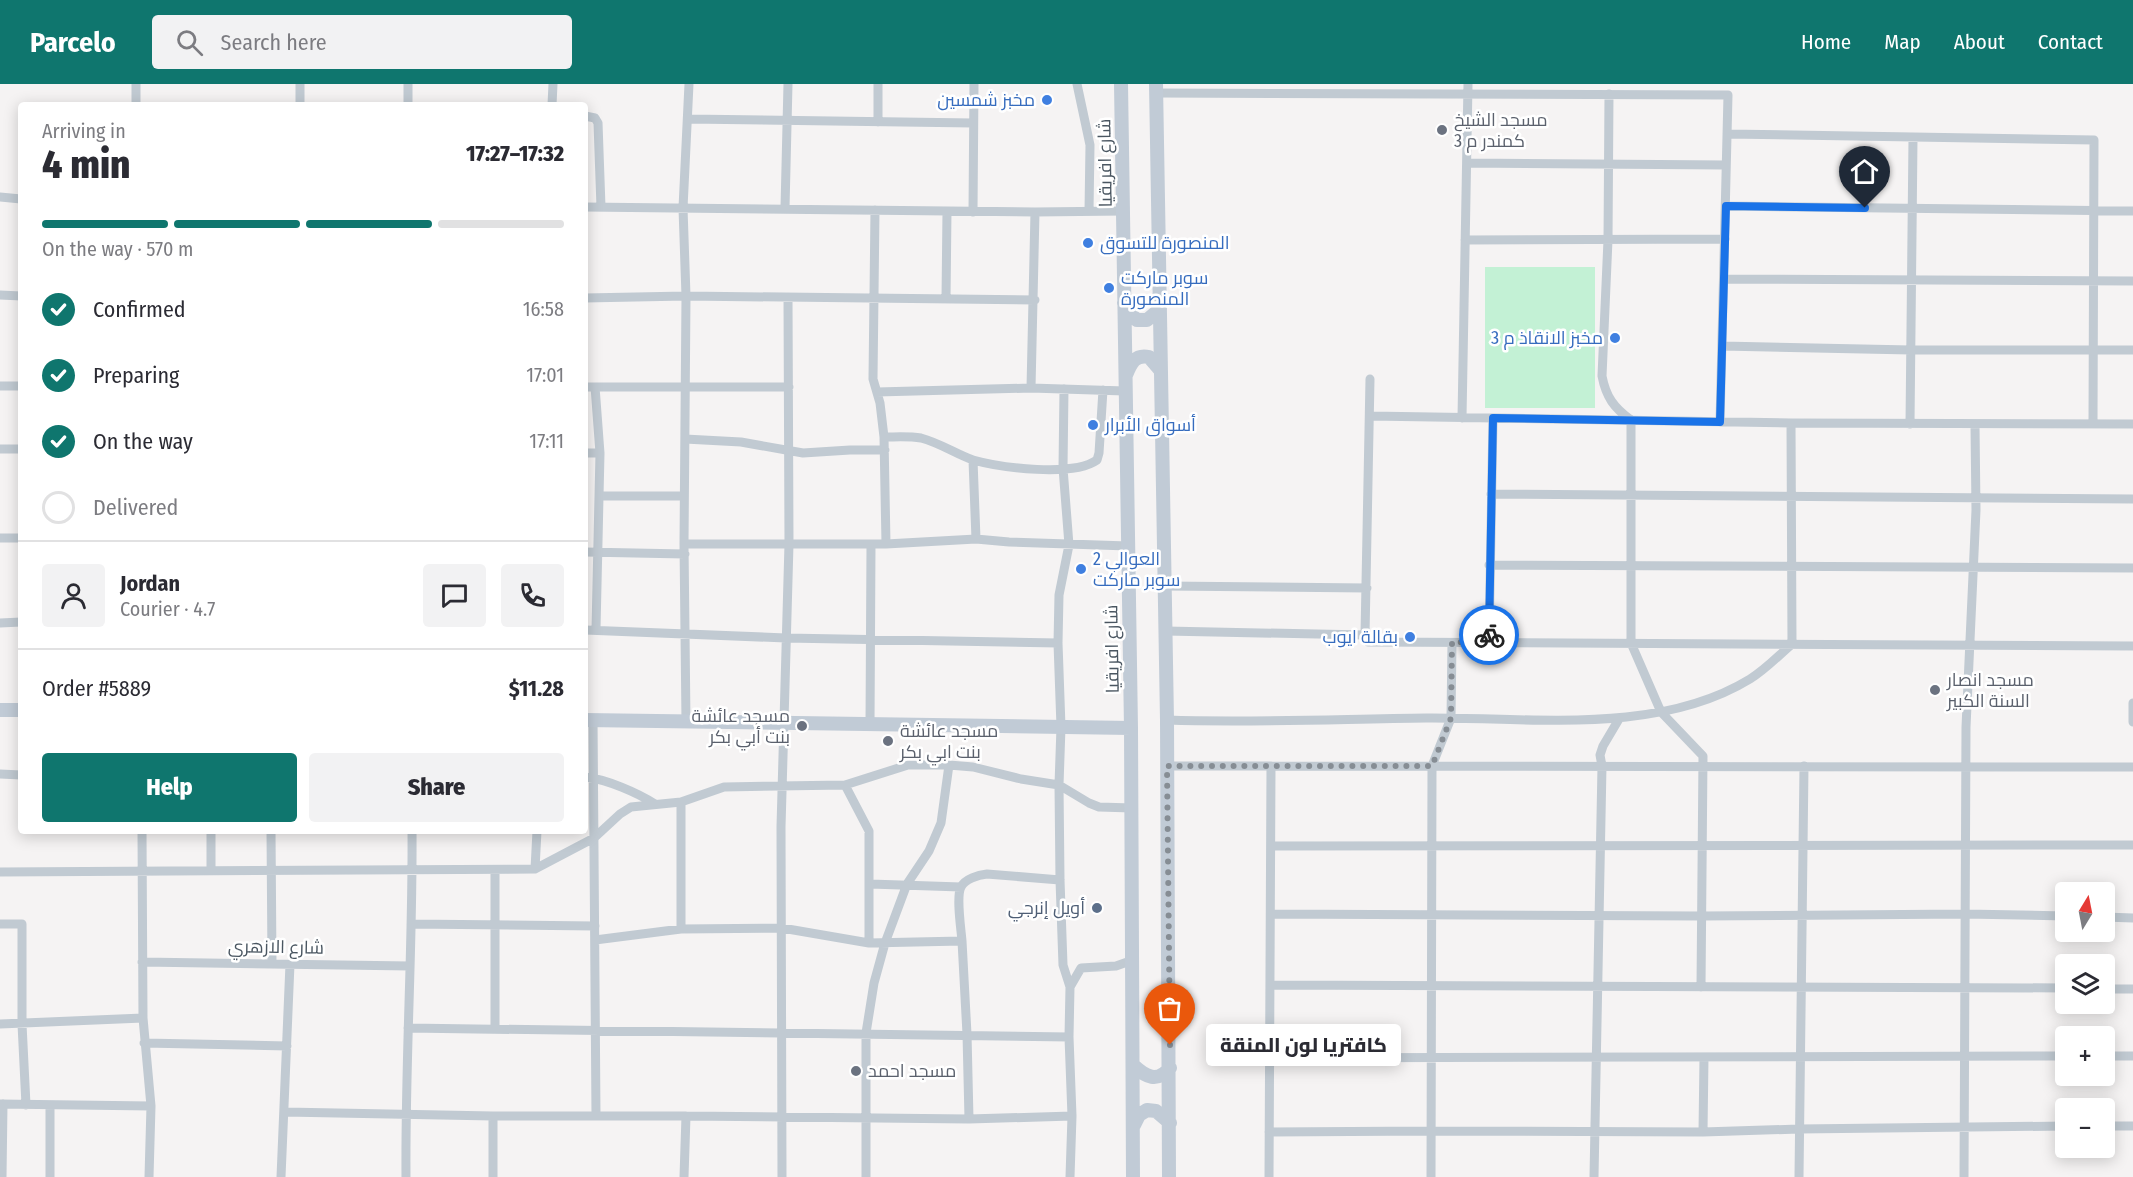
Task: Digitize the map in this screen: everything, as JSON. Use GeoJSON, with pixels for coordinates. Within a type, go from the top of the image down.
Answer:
{"type":"FeatureCollection","features":[{"type":"Feature","properties":{"kind":"street"},"geometry":{"type":"LineString","coordinates":[[136,84],[136,102]]}},
{"type":"Feature","properties":{"kind":"street"},"geometry":{"type":"LineString","coordinates":[[300,84],[300,102]]}},
{"type":"Feature","properties":{"kind":"street"},"geometry":{"type":"LineString","coordinates":[[408,84],[408,102]]}},
{"type":"Feature","properties":{"kind":"street"},"geometry":{"type":"LineString","coordinates":[[552,102],[553,84]]}},
{"type":"Feature","properties":{"kind":"street"},"geometry":{"type":"LineString","coordinates":[[686,722],[684,496],[686,296],[683,208],[688,84]]}},
{"type":"Feature","properties":{"kind":"street"},"geometry":{"type":"LineString","coordinates":[[785,208],[788,84]]}},
{"type":"Feature","properties":{"kind":"street"},"geometry":{"type":"LineString","coordinates":[[878,84],[878,122]]}},
{"type":"Feature","properties":{"kind":"street"},"geometry":{"type":"LineString","coordinates":[[973,212],[974,84]]}},
{"type":"Feature","properties":{"kind":"street"},"geometry":{"type":"LineString","coordinates":[[1077,84],[1089,138],[1089,211]]}},
{"type":"Feature","properties":{"kind":"street","name":"شارع افريقيا"},"geometry":{"type":"LineString","coordinates":[[1121,84],[1132,808],[1133,1177]]}},
{"type":"Feature","properties":{"kind":"street"},"geometry":{"type":"LineString","coordinates":[[1169,1177],[1166,631],[1156,88],[1468,88],[1609,94],[1728,95],[1720,422]]}},
{"type":"Feature","properties":{"kind":"street"},"geometry":{"type":"LineString","coordinates":[[1462,418],[1468,88]]}},
{"type":"Feature","properties":{"kind":"street"},"geometry":{"type":"LineString","coordinates":[[1609,94],[1608,240],[1602,376],[1611,404],[1631,420]]}},
{"type":"Feature","properties":{"kind":"street"},"geometry":{"type":"LineString","coordinates":[[588,117],[596,118],[598,123],[600,207]]}},
{"type":"Feature","properties":{"kind":"street"},"geometry":{"type":"LineString","coordinates":[[688,119],[973,123]]}},
{"type":"Feature","properties":{"kind":"street"},"geometry":{"type":"LineString","coordinates":[[1727,134],[2094,140],[2093,424]]}},
{"type":"Feature","properties":{"kind":"street"},"geometry":{"type":"LineString","coordinates":[[1910,424],[1913,138]]}},
{"type":"Feature","properties":{"kind":"street"},"geometry":{"type":"LineString","coordinates":[[1467,163],[1726,165]]}},
{"type":"Feature","properties":{"kind":"street"},"geometry":{"type":"LineString","coordinates":[[0,197],[18,199]]}},
{"type":"Feature","properties":{"kind":"street"},"geometry":{"type":"LineString","coordinates":[[1726,206],[2133,211]]}},
{"type":"Feature","properties":{"kind":"street"},"geometry":{"type":"LineString","coordinates":[[588,207],[1035,213],[1124,211]]}},
{"type":"Feature","properties":{"kind":"street"},"geometry":{"type":"LineString","coordinates":[[875,210],[873,379],[884,437],[886,544]]}},
{"type":"Feature","properties":{"kind":"street"},"geometry":{"type":"LineString","coordinates":[[946,299],[947,211]]}},
{"type":"Feature","properties":{"kind":"street"},"geometry":{"type":"LineString","coordinates":[[1031,388],[1035,300],[1035,213]]}},
{"type":"Feature","properties":{"kind":"street"},"geometry":{"type":"LineString","coordinates":[[1465,240],[1725,239]]}},
{"type":"Feature","properties":{"kind":"street"},"geometry":{"type":"LineString","coordinates":[[1724,279],[2133,281]]}},
{"type":"Feature","properties":{"kind":"street"},"geometry":{"type":"LineString","coordinates":[[0,295],[18,296]]}},
{"type":"Feature","properties":{"kind":"street"},"geometry":{"type":"LineString","coordinates":[[588,298],[686,296],[1035,300]]}},
{"type":"Feature","properties":{"kind":"street"},"geometry":{"type":"LineString","coordinates":[[782,1177],[781,827],[789,544],[788,298]]}},
{"type":"Feature","properties":{"kind":"street"},"geometry":{"type":"LineString","coordinates":[[1124,303],[1137,320],[1147,320],[1160,309]]}},
{"type":"Feature","properties":{"kind":"street"},"geometry":{"type":"LineString","coordinates":[[1722,346],[1911,350],[2133,350]]}},
{"type":"Feature","properties":{"kind":"street"},"geometry":{"type":"LineString","coordinates":[[1126,375],[1132,362],[1142,356],[1149,357],[1161,371]]}},
{"type":"Feature","properties":{"kind":"street"},"geometry":{"type":"LineString","coordinates":[[1370,379],[1365,635],[1368,642],[2133,646]]}},
{"type":"Feature","properties":{"kind":"street"},"geometry":{"type":"LineString","coordinates":[[0,386],[18,386]]}},
{"type":"Feature","properties":{"kind":"street"},"geometry":{"type":"LineString","coordinates":[[596,629],[600,453],[590,387],[789,387]]}},
{"type":"Feature","properties":{"kind":"street"},"geometry":{"type":"LineString","coordinates":[[877,392],[1031,388],[1125,391]]}},
{"type":"Feature","properties":{"kind":"street"},"geometry":{"type":"LineString","coordinates":[[1064,389],[1063,468],[1069,544],[1059,595],[1061,727],[1059,785],[1063,965],[1070,987],[1072,1116],[1070,1177]]}},
{"type":"Feature","properties":{"kind":"street"},"geometry":{"type":"LineString","coordinates":[[884,437],[920,438],[974,460],[1028,470],[1091,464],[1097,460],[1102,390]]}},
{"type":"Feature","properties":{"kind":"street"},"geometry":{"type":"LineString","coordinates":[[1370,416],[1975,425],[2133,424]]}},
{"type":"Feature","properties":{"kind":"street"},"geometry":{"type":"LineString","coordinates":[[1489,643],[1493,418]]}},
{"type":"Feature","properties":{"kind":"street"},"geometry":{"type":"LineString","coordinates":[[1631,420],[1631,643],[1661,712],[1703,756],[1701,987]]}},
{"type":"Feature","properties":{"kind":"street"},"geometry":{"type":"LineString","coordinates":[[1167,720],[1211,722],[1451,718],[1580,721],[1619,719],[1661,712],[1699,702],[1737,687],[1762,671],[1792,644],[1791,423]]}},
{"type":"Feature","properties":{"kind":"street"},"geometry":{"type":"LineString","coordinates":[[1964,1177],[1965,767],[1973,567],[1975,425]]}},
{"type":"Feature","properties":{"kind":"street"},"geometry":{"type":"LineString","coordinates":[[685,439],[741,442],[811,453],[885,450]]}},
{"type":"Feature","properties":{"kind":"street"},"geometry":{"type":"LineString","coordinates":[[0,449],[18,448]]}},
{"type":"Feature","properties":{"kind":"street"},"geometry":{"type":"LineString","coordinates":[[588,453],[600,453]]}},
{"type":"Feature","properties":{"kind":"street"},"geometry":{"type":"LineString","coordinates":[[974,460],[976,539]]}},
{"type":"Feature","properties":{"kind":"street"},"geometry":{"type":"LineString","coordinates":[[1491,494],[2133,499]]}},
{"type":"Feature","properties":{"kind":"street"},"geometry":{"type":"LineString","coordinates":[[600,496],[684,496]]}},
{"type":"Feature","properties":{"kind":"street"},"geometry":{"type":"LineString","coordinates":[[0,538],[18,538]]}},
{"type":"Feature","properties":{"kind":"street"},"geometry":{"type":"LineString","coordinates":[[588,552],[789,544],[886,544],[976,539],[1128,546]]}},
{"type":"Feature","properties":{"kind":"street"},"geometry":{"type":"LineString","coordinates":[[870,724],[871,544]]}},
{"type":"Feature","properties":{"kind":"street"},"geometry":{"type":"LineString","coordinates":[[1490,565],[2133,568]]}},
{"type":"Feature","properties":{"kind":"street"},"geometry":{"type":"LineString","coordinates":[[1165,586],[1367,588]]}},
{"type":"Feature","properties":{"kind":"street"},"geometry":{"type":"LineString","coordinates":[[0,623],[18,622]]}},
{"type":"Feature","properties":{"kind":"street"},"geometry":{"type":"LineString","coordinates":[[588,630],[786,638],[1058,643]]}},
{"type":"Feature","properties":{"kind":"street"},"geometry":{"type":"LineString","coordinates":[[1166,631],[1365,635]]}},
{"type":"Feature","properties":{"kind":"street"},"geometry":{"type":"LineString","coordinates":[[1431,1177],[1432,766],[1451,718],[1452,642]]}},
{"type":"Feature","properties":{"kind":"street"},"geometry":{"type":"LineString","coordinates":[[2133,703],[2133,722]]}},
{"type":"Feature","properties":{"kind":"street"},"geometry":{"type":"LineString","coordinates":[[0,710],[18,710]]}},
{"type":"Feature","properties":{"kind":"street"},"geometry":{"type":"LineString","coordinates":[[1594,1177],[1602,766],[1600,755],[1619,719]]}},
{"type":"Feature","properties":{"kind":"street"},"geometry":{"type":"LineString","coordinates":[[596,1116],[594,838],[589,777],[589,720],[1131,728]]}},
{"type":"Feature","properties":{"kind":"street"},"geometry":{"type":"LineString","coordinates":[[0,872],[535,869],[594,838],[631,807],[681,802],[724,786],[783,784],[830,787],[845,785],[909,765],[973,767],[1021,779],[1059,785],[1093,805],[1132,808]]}},
{"type":"Feature","properties":{"kind":"street"},"geometry":{"type":"LineString","coordinates":[[866,1177],[866,1033],[874,983],[885,943],[907,884],[929,851],[941,823],[949,765]]}},
{"type":"Feature","properties":{"kind":"street"},"geometry":{"type":"LineString","coordinates":[[1167,766],[2133,767]]}},
{"type":"Feature","properties":{"kind":"street"},"geometry":{"type":"LineString","coordinates":[[1269,1177],[1271,766]]}},
{"type":"Feature","properties":{"kind":"street"},"geometry":{"type":"LineString","coordinates":[[1799,1177],[1804,766]]}},
{"type":"Feature","properties":{"kind":"street"},"geometry":{"type":"LineString","coordinates":[[0,774],[18,775]]}},
{"type":"Feature","properties":{"kind":"street"},"geometry":{"type":"LineString","coordinates":[[589,777],[638,794],[655,804]]}},
{"type":"Feature","properties":{"kind":"street"},"geometry":{"type":"LineString","coordinates":[[845,785],[869,831],[869,943]]}},
{"type":"Feature","properties":{"kind":"street"},"geometry":{"type":"LineString","coordinates":[[681,802],[681,929]]}},
{"type":"Feature","properties":{"kind":"street"},"geometry":{"type":"LineString","coordinates":[[142,834],[143,1018],[151,1106],[149,1177]]}},
{"type":"Feature","properties":{"kind":"street"},"geometry":{"type":"LineString","coordinates":[[211,834],[211,871]]}},
{"type":"Feature","properties":{"kind":"street"},"geometry":{"type":"LineString","coordinates":[[271,834],[272,963]]}},
{"type":"Feature","properties":{"kind":"street"},"geometry":{"type":"LineString","coordinates":[[406,1177],[405,1113],[412,834]]}},
{"type":"Feature","properties":{"kind":"street"},"geometry":{"type":"LineString","coordinates":[[535,869],[537,834]]}},
{"type":"Feature","properties":{"kind":"street"},"geometry":{"type":"LineString","coordinates":[[1271,846],[2133,845]]}},
{"type":"Feature","properties":{"kind":"street"},"geometry":{"type":"LineString","coordinates":[[495,870],[495,1029]]}},
{"type":"Feature","properties":{"kind":"street"},"geometry":{"type":"LineString","coordinates":[[870,884],[960,887],[971,879],[987,874],[1060,880]]}},
{"type":"Feature","properties":{"kind":"street"},"geometry":{"type":"LineString","coordinates":[[960,887],[969,1119]]}},
{"type":"Feature","properties":{"kind":"street"},"geometry":{"type":"LineString","coordinates":[[1271,914],[2055,916]]}},
{"type":"Feature","properties":{"kind":"street"},"geometry":{"type":"LineString","coordinates":[[2115,917],[2133,918]]}},
{"type":"Feature","properties":{"kind":"street"},"geometry":{"type":"LineString","coordinates":[[0,924],[22,924],[22,1024],[26,1104]]}},
{"type":"Feature","properties":{"kind":"street"},"geometry":{"type":"LineString","coordinates":[[411,924],[595,926]]}},
{"type":"Feature","properties":{"kind":"street"},"geometry":{"type":"LineString","coordinates":[[595,940],[681,929],[782,928],[869,943],[962,941]]}},
{"type":"Feature","properties":{"kind":"street"},"geometry":{"type":"LineString","coordinates":[[1070,987],[1081,968],[1116,966],[1133,960]]}},
{"type":"Feature","properties":{"kind":"street","name":"شارع الازهري"},"geometry":{"type":"LineString","coordinates":[[142,962],[410,966]]}},
{"type":"Feature","properties":{"kind":"street"},"geometry":{"type":"LineString","coordinates":[[281,1177],[290,964]]}},
{"type":"Feature","properties":{"kind":"street"},"geometry":{"type":"LineString","coordinates":[[1270,985],[2055,988]]}},
{"type":"Feature","properties":{"kind":"street"},"geometry":{"type":"LineString","coordinates":[[2115,989],[2133,989]]}},
{"type":"Feature","properties":{"kind":"street"},"geometry":{"type":"LineString","coordinates":[[0,1024],[143,1018]]}},
{"type":"Feature","properties":{"kind":"street"},"geometry":{"type":"LineString","coordinates":[[408,1028],[1069,1037]]}},
{"type":"Feature","properties":{"kind":"street"},"geometry":{"type":"LineString","coordinates":[[144,1043],[287,1046]]}},
{"type":"Feature","properties":{"kind":"street"},"geometry":{"type":"LineString","coordinates":[[1270,1058],[2055,1056]]}},
{"type":"Feature","properties":{"kind":"street"},"geometry":{"type":"LineString","coordinates":[[2115,1056],[2133,1056]]}},
{"type":"Feature","properties":{"kind":"street"},"geometry":{"type":"LineString","coordinates":[[1703,1132],[1704,1057]]}},
{"type":"Feature","properties":{"kind":"street"},"geometry":{"type":"LineString","coordinates":[[1134,1066],[1145,1076],[1153,1078],[1162,1076],[1170,1068]]}},
{"type":"Feature","properties":{"kind":"street"},"geometry":{"type":"LineString","coordinates":[[2,1177],[2,1104],[151,1106]]}},
{"type":"Feature","properties":{"kind":"street"},"geometry":{"type":"LineString","coordinates":[[50,1105],[50,1177]]}},
{"type":"Feature","properties":{"kind":"street"},"geometry":{"type":"LineString","coordinates":[[1134,1125],[1139,1115],[1147,1110],[1156,1111],[1170,1123]]}},
{"type":"Feature","properties":{"kind":"street"},"geometry":{"type":"LineString","coordinates":[[285,1112],[493,1116],[969,1119],[1072,1116]]}},
{"type":"Feature","properties":{"kind":"street"},"geometry":{"type":"LineString","coordinates":[[493,1116],[493,1177]]}},
{"type":"Feature","properties":{"kind":"street"},"geometry":{"type":"LineString","coordinates":[[684,1177],[686,1116]]}},
{"type":"Feature","properties":{"kind":"street"},"geometry":{"type":"LineString","coordinates":[[1269,1132],[1703,1132],[2055,1126]]}},
{"type":"Feature","properties":{"kind":"street"},"geometry":{"type":"LineString","coordinates":[[2115,1126],[2133,1126]]}},
{"type":"Feature","properties":{"kind":"green space"},"geometry":{"type":"Polygon","coordinates":[[[1485,267],[1595,267],[1595,408],[1485,408],[1485,267]]]}},
{"type":"Feature","properties":{"kind":"way so far"},"geometry":{"type":"LineString","coordinates":[[1170,1045],[1167,766],[1432,766],[1451,718],[1452,642],[1489,643],[1489,635]]}},
{"type":"Feature","properties":{"kind":"place","name":"مخبز شمسين"},"geometry":{"type":"Point","coordinates":[1047,100]}},
{"type":"Feature","properties":{"kind":"place","name":"مسجد الشيخ كمندر م 3"},"geometry":{"type":"Point","coordinates":[1442,130]}},
{"type":"Feature","properties":{"kind":"place","name":"المنصورة للتسوق"},"geometry":{"type":"Point","coordinates":[1088,243]}},
{"type":"Feature","properties":{"kind":"place","name":"سوبر ماركت المنصورة"},"geometry":{"type":"Point","coordinates":[1109,288]}},
{"type":"Feature","properties":{"kind":"place","name":"مخبز الانقاذ م 3"},"geometry":{"type":"Point","coordinates":[1615,338]}},
{"type":"Feature","properties":{"kind":"place","name":"أسواق الأبرار"},"geometry":{"type":"Point","coordinates":[1093,425]}},
{"type":"Feature","properties":{"kind":"place","name":"العوالي 2 سوبر ماركت"},"geometry":{"type":"Point","coordinates":[1081,569]}},
{"type":"Feature","properties":{"kind":"place","name":"بقالة ايوب"},"geometry":{"type":"Point","coordinates":[1410,637]}},
{"type":"Feature","properties":{"kind":"place","name":"مسجد انصار السنة الكبير"},"geometry":{"type":"Point","coordinates":[1935,690]}},
{"type":"Feature","properties":{"kind":"place","name":"مسجد عائشة بنت أبي بكر"},"geometry":{"type":"Point","coordinates":[802,726]}},
{"type":"Feature","properties":{"kind":"place","name":"مسجد عائشة بنت ابي بكر"},"geometry":{"type":"Point","coordinates":[888,741]}},
{"type":"Feature","properties":{"kind":"place","name":"أويل إنرجي"},"geometry":{"type":"Point","coordinates":[1097,908]}},
{"type":"Feature","properties":{"kind":"place","name":"كافتريا لون المنقة"},"geometry":{"type":"Point","coordinates":[1170,1045]}},
{"type":"Feature","properties":{"kind":"place","name":"مسجد احمد"},"geometry":{"type":"Point","coordinates":[856,1071]}},
{"type":"Feature","properties":{"kind":"route"},"geometry":{"type":"LineString","coordinates":[[1489,635],[1493,418],[1720,422],[1726,206],[1865,208]]}}]}
